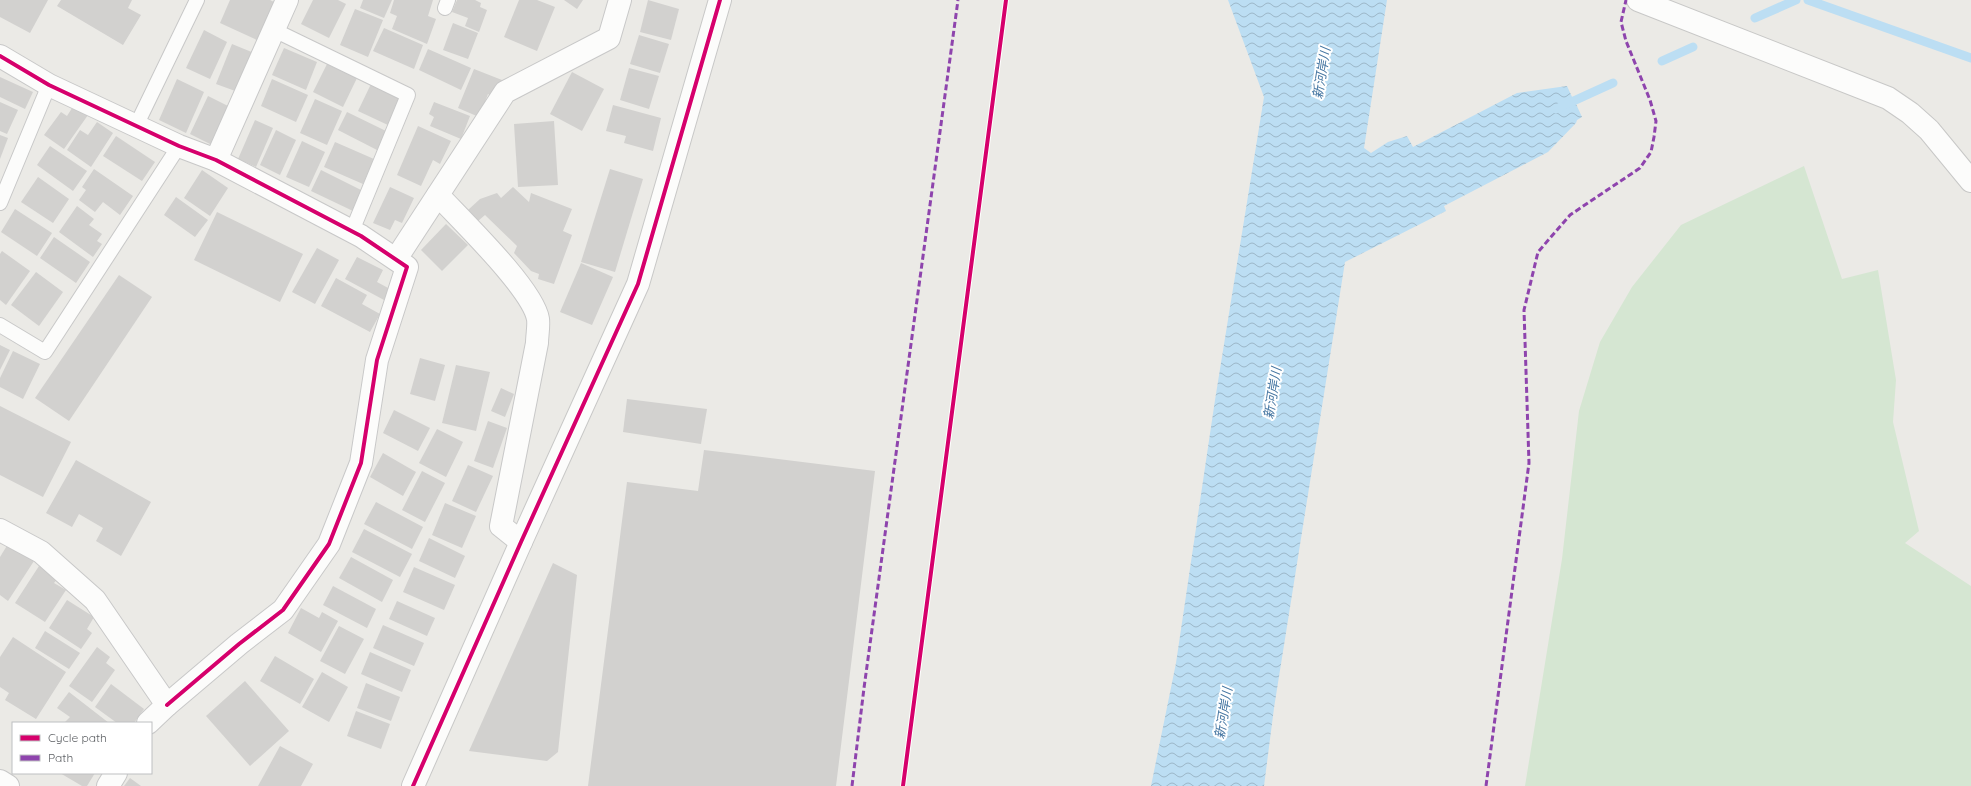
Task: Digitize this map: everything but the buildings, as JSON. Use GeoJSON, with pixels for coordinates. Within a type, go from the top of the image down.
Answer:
{"type":"FeatureCollection","features":[{"type":"Feature","properties":{"kind":"street"},"geometry":{"type":"LineString","coordinates":[[216,160],[287,0]]}},
{"type":"Feature","properties":{"kind":"street"},"geometry":{"type":"LineString","coordinates":[[396,259],[505,92],[609,38],[620,0]]}},
{"type":"Feature","properties":{"kind":"street"},"geometry":{"type":"LineString","coordinates":[[413,786],[521,542],[638,284],[720,0]]}},
{"type":"Feature","properties":{"kind":"street"},"geometry":{"type":"LineString","coordinates":[[1638,0],[1888,98],[1910,112],[1929,130],[1971,181]]}},
{"type":"Feature","properties":{"kind":"street"},"geometry":{"type":"LineString","coordinates":[[0,56],[49,85],[179,146],[216,160],[352,231],[407,267],[377,360],[361,463],[329,544],[283,610],[239,644],[149,722]]}},
{"type":"Feature","properties":{"kind":"street"},"geometry":{"type":"LineString","coordinates":[[438,195],[511,274],[530,300],[538,318],[537,343],[501,526],[521,542]]}},
{"type":"Feature","properties":{"kind":"street"},"geometry":{"type":"LineString","coordinates":[[0,530],[41,552],[95,600],[167,705]]}},
{"type":"Feature","properties":{"kind":"street"},"geometry":{"type":"LineString","coordinates":[[108,786],[115,774]]}},
{"type":"Feature","properties":{"kind":"street"},"geometry":{"type":"LineString","coordinates":[[0,781],[8,786]]}},
{"type":"Feature","properties":{"kind":"lane"},"geometry":{"type":"LineString","coordinates":[[136,126],[197,0]]}},
{"type":"Feature","properties":{"kind":"lane"},"geometry":{"type":"LineString","coordinates":[[274,30],[408,95],[352,231]]}},
{"type":"Feature","properties":{"kind":"lane"},"geometry":{"type":"LineString","coordinates":[[0,202],[49,85]]}},
{"type":"Feature","properties":{"kind":"lane"},"geometry":{"type":"LineString","coordinates":[[0,326],[45,352],[179,146]]}},
{"type":"Feature","properties":{"kind":"green space"},"geometry":{"type":"Polygon","coordinates":[[[1804,166],[1842,279],[1878,270],[1896,380],[1893,422],[1919,531],[1905,543],[1971,586],[1971,786],[1525,786],[1562,559],[1579,411],[1600,342],[1632,287],[1681,225],[1804,166]]]}},
{"type":"Feature","properties":{"kind":"water","name":"新河岸川"},"geometry":{"type":"Polygon","coordinates":[[[1228,0],[1387,0],[1364,148],[1371,153],[1388,142],[1407,136],[1413,147],[1517,93],[1567,86],[1573,99],[1567,102],[1568,106],[1576,104],[1582,117],[1577,120],[1576,123],[1548,152],[1444,206],[1446,211],[1345,262],[1274,708],[1264,786],[1151,786],[1176,663],[1215,400],[1264,97],[1228,0]]]}},
{"type":"Feature","properties":{"kind":"waterway"},"geometry":{"type":"LineString","coordinates":[[1755,18],[1796,0]]}},
{"type":"Feature","properties":{"kind":"waterway"},"geometry":{"type":"LineString","coordinates":[[1808,0],[1971,58]]}},
{"type":"Feature","properties":{"kind":"waterway"},"geometry":{"type":"LineString","coordinates":[[1662,61],[1693,47]]}},
{"type":"Feature","properties":{"kind":"waterway"},"geometry":{"type":"LineString","coordinates":[[1556,109],[1613,83]]}},
{"type":"Feature","properties":{"kind":"marked path"},"geometry":{"type":"LineString","coordinates":[[852,786],[864,688],[958,0]]}},
{"type":"Feature","properties":{"kind":"marked path"},"geometry":{"type":"LineString","coordinates":[[1486,786],[1529,463],[1524,310],[1538,252],[1570,215],[1640,168],[1651,152],[1654,137],[1656,121],[1650,100],[1626,41],[1621,22],[1626,0]]}},
{"type":"Feature","properties":{"kind":"cycle path"},"geometry":{"type":"LineString","coordinates":[[413,786],[521,542],[638,284],[720,0]]}},
{"type":"Feature","properties":{"kind":"cycle path"},"geometry":{"type":"LineString","coordinates":[[903,786],[1006,0]]}},
{"type":"Feature","properties":{"kind":"cycle path"},"geometry":{"type":"LineString","coordinates":[[0,56],[49,85],[179,146],[216,160],[361,236],[407,267],[377,360],[361,463],[329,544],[283,610],[239,644],[167,705]]}}]}
